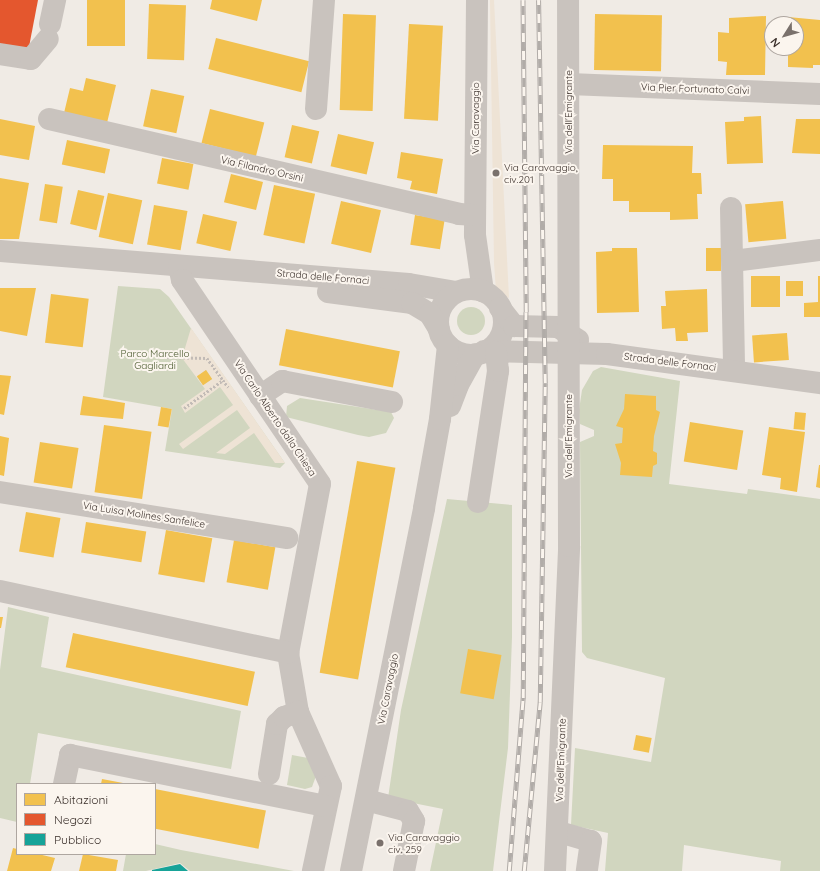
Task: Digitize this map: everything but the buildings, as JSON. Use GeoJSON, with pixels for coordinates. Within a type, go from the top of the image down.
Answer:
{"type":"FeatureCollection","features":[{"type":"Feature","properties":{"kind":"street"},"geometry":{"type":"LineString","coordinates":[[0,54],[31,59],[49,32],[55,0]]}},
{"type":"Feature","properties":{"kind":"street"},"geometry":{"type":"LineString","coordinates":[[316,109],[324,0]]}},
{"type":"Feature","properties":{"kind":"street","name":"Via Caravaggio"},"geometry":{"type":"LineString","coordinates":[[477,0],[475,225],[483,291]]}},
{"type":"Feature","properties":{"kind":"street","name":"Via dell'Emigrante"},"geometry":{"type":"LineString","coordinates":[[555,871],[559,832],[569,546],[568,333],[570,84],[568,0]]}},
{"type":"Feature","properties":{"kind":"street","name":"Via Pier Fortunato Calvi"},"geometry":{"type":"LineString","coordinates":[[570,84],[820,94]]}},
{"type":"Feature","properties":{"kind":"street","name":"Via Filandro Orsini"},"geometry":{"type":"LineString","coordinates":[[49,119],[459,214],[475,225]]}},
{"type":"Feature","properties":{"kind":"street"},"geometry":{"type":"LineString","coordinates":[[731,208],[734,371]]}},
{"type":"Feature","properties":{"kind":"street","name":"Via Caravaggio"},"geometry":{"type":"LineString","coordinates":[[458,291],[475,225]]}},
{"type":"Feature","properties":{"kind":"street"},"geometry":{"type":"LineString","coordinates":[[733,261],[820,250]]}},
{"type":"Feature","properties":{"kind":"street","name":"Strada delle Fornaci"},"geometry":{"type":"LineString","coordinates":[[0,251],[409,284],[458,291]]}},
{"type":"Feature","properties":{"kind":"street","name":"Strada delle Fornaci"},"geometry":{"type":"LineString","coordinates":[[184,266],[233,282],[406,301],[430,314],[444,337]]}},
{"type":"Feature","properties":{"kind":"street","name":"Via Carlo Alberto dalla Chiesa"},"geometry":{"type":"LineString","coordinates":[[184,266],[182,280],[320,484],[288,653],[298,712],[330,786],[313,871]]}},
{"type":"Feature","properties":{"kind":"street"},"geometry":{"type":"LineString","coordinates":[[458,291],[483,291],[500,308],[502,330],[494,345],[485,353],[466,354],[444,337],[441,308],[458,291]]}},
{"type":"Feature","properties":{"kind":"street","name":"Strada delle Fornaci"},"geometry":{"type":"LineString","coordinates":[[500,308],[514,326],[558,327],[587,346],[607,354]]}},
{"type":"Feature","properties":{"kind":"street","name":"Via Caravaggio"},"geometry":{"type":"LineString","coordinates":[[351,871],[424,508],[440,419],[444,337]]}},
{"type":"Feature","properties":{"kind":"street"},"geometry":{"type":"LineString","coordinates":[[478,502],[498,371],[485,353]]}},
{"type":"Feature","properties":{"kind":"street","name":"Via Caravaggio"},"geometry":{"type":"LineString","coordinates":[[424,508],[445,420],[458,385],[485,353]]}},
{"type":"Feature","properties":{"kind":"street","name":"Strada delle Fornaci"},"geometry":{"type":"LineString","coordinates":[[485,353],[568,355],[607,354],[820,383]]}},
{"type":"Feature","properties":{"kind":"street"},"geometry":{"type":"LineString","coordinates":[[260,396],[282,381],[392,402]]}},
{"type":"Feature","properties":{"kind":"street","name":"Via Luisa Molines Sanfelice"},"geometry":{"type":"LineString","coordinates":[[0,492],[287,538]]}},
{"type":"Feature","properties":{"kind":"street"},"geometry":{"type":"LineString","coordinates":[[0,592],[288,653]]}},
{"type":"Feature","properties":{"kind":"street"},"geometry":{"type":"LineString","coordinates":[[269,774],[277,724],[284,717],[298,712]]}},
{"type":"Feature","properties":{"kind":"street"},"geometry":{"type":"LineString","coordinates":[[64,783],[70,755],[326,806]]}},
{"type":"Feature","properties":{"kind":"street"},"geometry":{"type":"LineString","coordinates":[[366,800],[408,812],[414,821],[404,871]]}},
{"type":"Feature","properties":{"kind":"street"},"geometry":{"type":"LineString","coordinates":[[559,832],[590,841],[587,871]]}},
{"type":"Feature","properties":{"kind":"path"},"geometry":{"type":"LineString","coordinates":[[163,357],[207,358],[232,393]]}},
{"type":"Feature","properties":{"kind":"path"},"geometry":{"type":"LineString","coordinates":[[184,408],[223,380]]}},
{"type":"Feature","properties":{"kind":"green space","name":"Parco Marcello Gagliardi"},"geometry":{"type":"Polygon","coordinates":[[[118,286],[160,289],[169,297],[285,463],[280,468],[165,451],[172,409],[103,397],[118,286]]]}},
{"type":"Feature","properties":{"kind":"green space"},"geometry":{"type":"Polygon","coordinates":[[[471,307],[481,311],[485,321],[481,331],[471,335],[461,331],[457,321],[461,311],[471,307]]]}},
{"type":"Feature","properties":{"kind":"green space"},"geometry":{"type":"Polygon","coordinates":[[[601,367],[680,381],[669,484],[747,494],[748,489],[820,499],[820,871],[780,871],[781,861],[684,845],[682,871],[605,871],[608,833],[571,825],[575,748],[651,762],[665,678],[587,658],[582,652],[580,442],[594,436],[594,430],[580,424],[579,410],[582,390],[593,371],[601,367]]]}},
{"type":"Feature","properties":{"kind":"green space"},"geometry":{"type":"Polygon","coordinates":[[[300,398],[391,412],[394,418],[386,433],[369,437],[358,435],[286,417],[287,406],[300,398]]]}},
{"type":"Feature","properties":{"kind":"green space"},"geometry":{"type":"Polygon","coordinates":[[[447,499],[512,505],[512,637],[508,748],[493,871],[430,871],[443,809],[388,798],[401,710],[447,499]]]}},
{"type":"Feature","properties":{"kind":"green space"},"geometry":{"type":"Polygon","coordinates":[[[8,607],[49,617],[41,667],[241,711],[231,769],[38,733],[30,783],[16,783],[16,822],[0,818],[0,670],[8,607]]]}},
{"type":"Feature","properties":{"kind":"green space"},"geometry":{"type":"Polygon","coordinates":[[[292,755],[308,758],[316,776],[312,787],[305,789],[287,785],[292,755]]]}},
{"type":"Feature","properties":{"kind":"green space"},"geometry":{"type":"Polygon","coordinates":[[[156,844],[294,871],[190,871],[180,863],[146,871],[123,871],[126,855],[156,855],[156,844]]]}},
{"type":"Feature","properties":{"kind":"shaded area"},"geometry":{"type":"Polygon","coordinates":[[[490,0],[494,0],[509,298],[496,291],[494,263],[490,0]]]}},
{"type":"Feature","properties":{"kind":"shaded area"},"geometry":{"type":"Polygon","coordinates":[[[191,328],[285,463],[275,463],[254,433],[225,454],[216,453],[250,428],[237,410],[183,449],[179,444],[233,405],[220,387],[185,413],[181,406],[205,389],[182,358],[191,328]],[[206,370],[197,377],[203,385],[212,379],[206,370]]]}},
{"type":"Feature","properties":{"kind":"railway"},"geometry":{"type":"LineString","coordinates":[[509,871],[523,698],[526,312],[523,0]]}},
{"type":"Feature","properties":{"kind":"railway"},"geometry":{"type":"LineString","coordinates":[[524,871],[540,702],[545,383],[538,0]]}},
{"type":"Feature","properties":{"kind":"place","name":"Via Caravaggio, civ.201"},"geometry":{"type":"Point","coordinates":[496,173]}},
{"type":"Feature","properties":{"kind":"place","name":"Via Caravaggio civ. 259"},"geometry":{"type":"Point","coordinates":[380,843]}}]}
